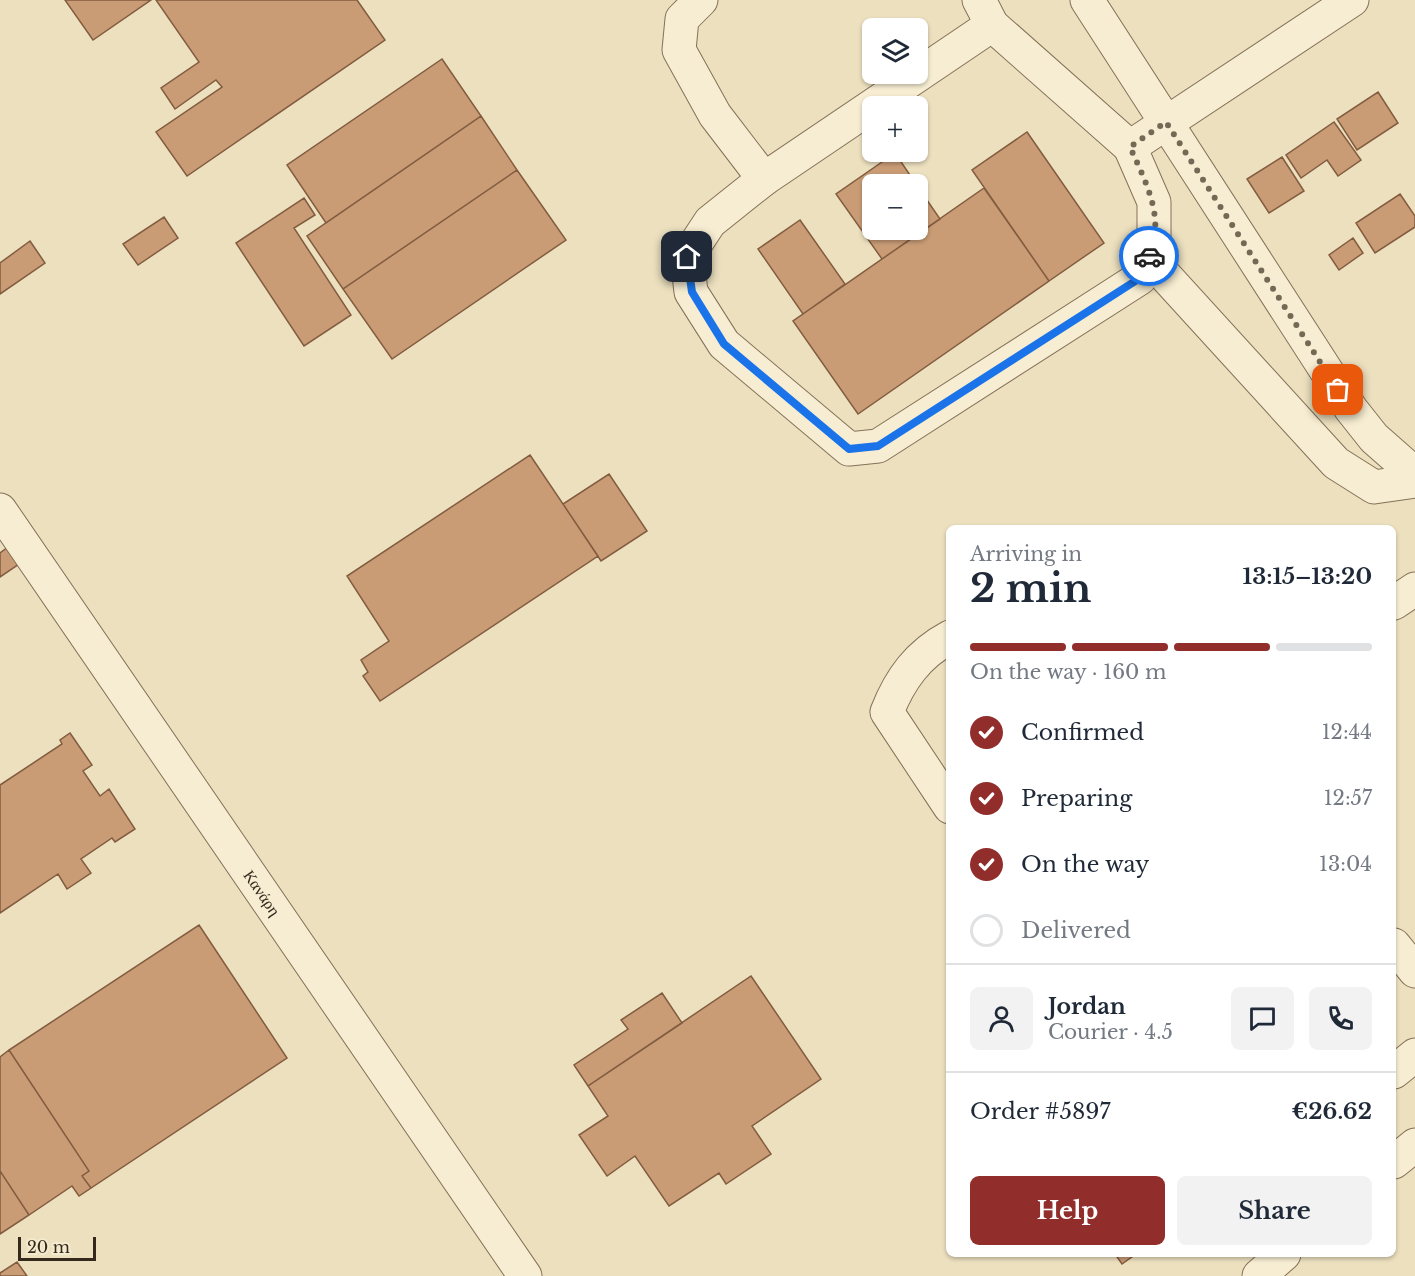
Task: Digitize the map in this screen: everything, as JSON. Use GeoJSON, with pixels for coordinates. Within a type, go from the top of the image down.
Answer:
{"type":"FeatureCollection","features":[{"type":"Feature","properties":{"kind":"street"},"geometry":{"type":"LineString","coordinates":[[701,0],[682,19],[680,50],[715,115],[764,179]]}},
{"type":"Feature","properties":{"kind":"street"},"geometry":{"type":"LineString","coordinates":[[1087,0],[1351,409],[1374,438],[1415,474]]}},
{"type":"Feature","properties":{"kind":"street"},"geometry":{"type":"LineString","coordinates":[[1130,147],[1352,0]]}},
{"type":"Feature","properties":{"kind":"street"},"geometry":{"type":"LineString","coordinates":[[986,13],[1130,147],[1154,202],[1154,245],[1140,278],[878,446],[849,449],[724,344],[692,292],[687,257],[710,222],[986,13]]}},
{"type":"Feature","properties":{"kind":"street"},"geometry":{"type":"LineString","coordinates":[[1148,257],[1336,463],[1374,487],[1415,481]]}},
{"type":"Feature","properties":{"kind":"street","name":"Κανάρη"},"geometry":{"type":"LineString","coordinates":[[0,510],[525,1276]]}},
{"type":"Feature","properties":{"kind":"street"},"geometry":{"type":"LineString","coordinates":[[1396,602],[1415,589]]}},
{"type":"Feature","properties":{"kind":"street"},"geometry":{"type":"LineString","coordinates":[[946,639],[919,658],[905,674],[887,712],[946,801]]}},
{"type":"Feature","properties":{"kind":"street"},"geometry":{"type":"LineString","coordinates":[[1396,947],[1415,970]]}},
{"type":"Feature","properties":{"kind":"street"},"geometry":{"type":"LineString","coordinates":[[1396,1070],[1415,1055]]}},
{"type":"Feature","properties":{"kind":"street"},"geometry":{"type":"LineString","coordinates":[[1259,1276],[1281,1257]]}},
{"type":"Feature","properties":{"kind":"building"},"geometry":{"type":"Polygon","coordinates":[[[65,0],[151,0],[93,40],[65,0]]]}},
{"type":"Feature","properties":{"kind":"building"},"geometry":{"type":"Polygon","coordinates":[[[156,0],[357,0],[385,40],[187,176],[156,132],[222,87],[216,80],[175,109],[161,88],[199,62],[156,0]]]}},
{"type":"Feature","properties":{"kind":"building"},"geometry":{"type":"Polygon","coordinates":[[[442,59],[481,116],[326,223],[287,165],[442,59]]]}},
{"type":"Feature","properties":{"kind":"building"},"geometry":{"type":"Polygon","coordinates":[[[1378,92],[1398,123],[1357,150],[1337,119],[1378,92]]]}},
{"type":"Feature","properties":{"kind":"building"},"geometry":{"type":"Polygon","coordinates":[[[481,116],[517,170],[343,289],[307,236],[481,116]]]}},
{"type":"Feature","properties":{"kind":"building"},"geometry":{"type":"Polygon","coordinates":[[[1334,122],[1361,160],[1338,176],[1327,160],[1301,178],[1286,155],[1334,122]]]}},
{"type":"Feature","properties":{"kind":"building"},"geometry":{"type":"Polygon","coordinates":[[[1027,132],[1104,243],[1049,281],[972,170],[1027,132]]]}},
{"type":"Feature","properties":{"kind":"building"},"geometry":{"type":"Polygon","coordinates":[[[1282,157],[1304,191],[1269,213],[1247,179],[1282,157]]]}},
{"type":"Feature","properties":{"kind":"building"},"geometry":{"type":"Polygon","coordinates":[[[882,162],[901,162],[909,174],[865,174],[882,162]]]}},
{"type":"Feature","properties":{"kind":"building"},"geometry":{"type":"Polygon","coordinates":[[[517,170],[566,240],[392,359],[343,289],[517,170]]]}},
{"type":"Feature","properties":{"kind":"building"},"geometry":{"type":"Polygon","coordinates":[[[862,176],[862,231],[836,194],[862,176]]]}},
{"type":"Feature","properties":{"kind":"building"},"geometry":{"type":"Polygon","coordinates":[[[984,188],[1049,281],[858,414],[793,321],[909,240],[928,240],[928,227],[984,188]]]}},
{"type":"Feature","properties":{"kind":"building"},"geometry":{"type":"Polygon","coordinates":[[[1400,194],[1415,216],[1415,227],[1375,253],[1356,223],[1400,194]]]}},
{"type":"Feature","properties":{"kind":"building"},"geometry":{"type":"Polygon","coordinates":[[[304,198],[315,215],[294,228],[351,315],[304,346],[236,243],[304,198]]]}},
{"type":"Feature","properties":{"kind":"building"},"geometry":{"type":"Polygon","coordinates":[[[928,202],[940,219],[928,227],[928,202]]]}},
{"type":"Feature","properties":{"kind":"building"},"geometry":{"type":"Polygon","coordinates":[[[164,217],[178,238],[138,265],[123,244],[164,217]]]}},
{"type":"Feature","properties":{"kind":"building"},"geometry":{"type":"Polygon","coordinates":[[[800,220],[845,284],[803,314],[758,249],[800,220]]]}},
{"type":"Feature","properties":{"kind":"building"},"geometry":{"type":"Polygon","coordinates":[[[1353,238],[1363,253],[1339,270],[1329,255],[1353,238]]]}},
{"type":"Feature","properties":{"kind":"building"},"geometry":{"type":"Polygon","coordinates":[[[869,240],[910,240],[882,259],[869,240]]]}},
{"type":"Feature","properties":{"kind":"building"},"geometry":{"type":"Polygon","coordinates":[[[30,241],[45,263],[0,294],[0,263],[30,241]]]}},
{"type":"Feature","properties":{"kind":"building"},"geometry":{"type":"Polygon","coordinates":[[[530,455],[598,556],[380,701],[363,676],[368,672],[361,660],[389,641],[347,576],[530,455]]]}},
{"type":"Feature","properties":{"kind":"building"},"geometry":{"type":"Polygon","coordinates":[[[609,474],[647,531],[601,561],[563,504],[609,474]]]}},
{"type":"Feature","properties":{"kind":"building"},"geometry":{"type":"Polygon","coordinates":[[[8,547],[19,564],[0,577],[0,553],[8,547]]]}},
{"type":"Feature","properties":{"kind":"building"},"geometry":{"type":"Polygon","coordinates":[[[70,733],[92,765],[83,771],[100,796],[109,789],[135,829],[115,842],[112,838],[81,859],[91,873],[67,889],[58,874],[0,913],[0,785],[62,744],[60,740],[70,733]]]}},
{"type":"Feature","properties":{"kind":"building"},"geometry":{"type":"Polygon","coordinates":[[[199,925],[287,1058],[91,1188],[82,1176],[89,1171],[9,1050],[199,925]]]}},
{"type":"Feature","properties":{"kind":"building"},"geometry":{"type":"Polygon","coordinates":[[[751,976],[821,1079],[752,1126],[771,1154],[726,1184],[719,1173],[669,1206],[635,1156],[607,1176],[579,1135],[608,1116],[588,1086],[751,976]]]}},
{"type":"Feature","properties":{"kind":"building"},"geometry":{"type":"Polygon","coordinates":[[[662,993],[682,1023],[588,1086],[574,1065],[628,1029],[621,1020],[662,993]]]}},
{"type":"Feature","properties":{"kind":"building"},"geometry":{"type":"Polygon","coordinates":[[[9,1050],[89,1171],[82,1176],[91,1188],[79,1196],[72,1186],[29,1215],[0,1171],[0,1057],[9,1050]]]}},
{"type":"Feature","properties":{"kind":"building"},"geometry":{"type":"Polygon","coordinates":[[[0,1171],[29,1215],[0,1234],[0,1171]]]}},
{"type":"Feature","properties":{"kind":"building"},"geometry":{"type":"Polygon","coordinates":[[[1117,1257],[1132,1257],[1122,1264],[1117,1257]]]}},
{"type":"Feature","properties":{"kind":"building"},"geometry":{"type":"Polygon","coordinates":[[[17,1262],[27,1276],[0,1276],[0,1273],[17,1262]]]}},
{"type":"Feature","properties":{"kind":"way so far"},"geometry":{"type":"LineString","coordinates":[[1149,256],[1154,245],[1154,202],[1130,147],[1166,122],[1338,390]]}},
{"type":"Feature","properties":{"kind":"route"},"geometry":{"type":"LineString","coordinates":[[687,257],[692,292],[724,344],[849,449],[878,446],[1140,278],[1149,256]]}}]}
